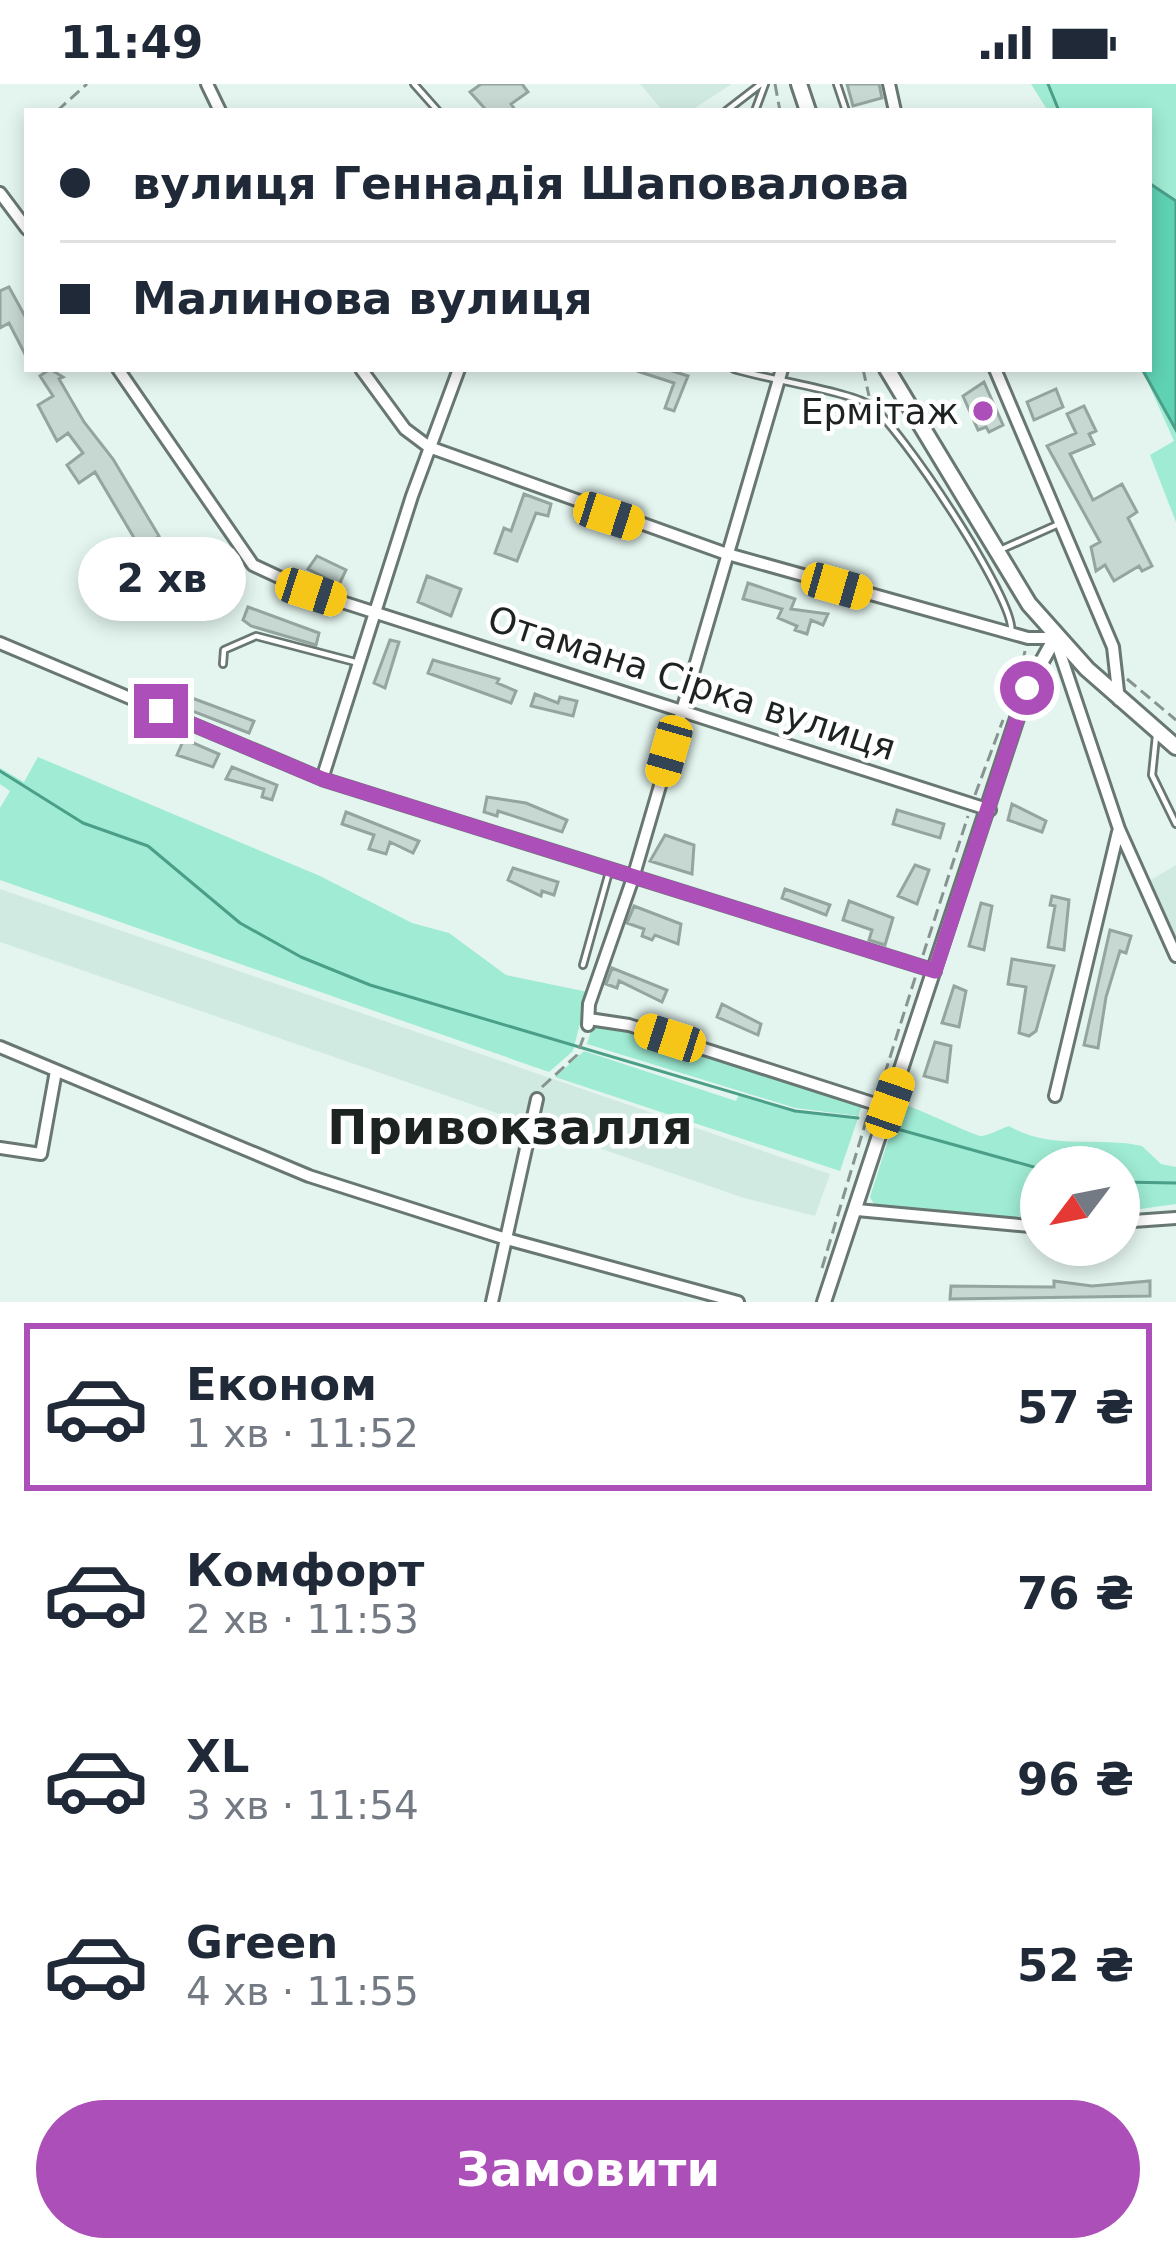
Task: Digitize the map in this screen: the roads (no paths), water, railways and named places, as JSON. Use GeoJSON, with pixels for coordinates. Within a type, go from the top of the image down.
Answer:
{"type":"FeatureCollection","features":[{"type":"Feature","properties":{"kind":"main road"},"geometry":{"type":"LineString","coordinates":[[888,372],[995,552],[1055,638],[1176,747]]}},
{"type":"Feature","properties":{"kind":"street"},"geometry":{"type":"LineString","coordinates":[[0,193],[24,226]]}},
{"type":"Feature","properties":{"kind":"street","name":"Отамана Сірка вулиця"},"geometry":{"type":"LineString","coordinates":[[120,372],[253,565],[376,613],[989,810]]}},
{"type":"Feature","properties":{"kind":"street"},"geometry":{"type":"LineString","coordinates":[[363,372],[404,429],[429,448],[724,553],[1028,638],[1055,638]]}},
{"type":"Feature","properties":{"kind":"street"},"geometry":{"type":"LineString","coordinates":[[322,779],[458,372]]}},
{"type":"Feature","properties":{"kind":"street"},"geometry":{"type":"LineString","coordinates":[[781,372],[589,1022],[629,1025],[880,1107]]}},
{"type":"Feature","properties":{"kind":"street"},"geometry":{"type":"LineString","coordinates":[[996,372],[1119,672],[1119,700]]}},
{"type":"Feature","properties":{"kind":"street"},"geometry":{"type":"LineString","coordinates":[[824,1302],[878,1143],[880,1107],[935,971],[1027,688],[1055,638]]}},
{"type":"Feature","properties":{"kind":"street"},"geometry":{"type":"LineString","coordinates":[[1055,638],[1079,698],[1119,829],[1176,956]]}},
{"type":"Feature","properties":{"kind":"street"},"geometry":{"type":"LineString","coordinates":[[0,643],[322,779],[935,971]]}},
{"type":"Feature","properties":{"kind":"street"},"geometry":{"type":"LineString","coordinates":[[1055,1096],[1119,829]]}},
{"type":"Feature","properties":{"kind":"street"},"geometry":{"type":"LineString","coordinates":[[0,1047],[309,1176],[503,1238],[738,1302]]}},
{"type":"Feature","properties":{"kind":"street"},"geometry":{"type":"LineString","coordinates":[[0,1148],[40,1154],[56,1071]]}},
{"type":"Feature","properties":{"kind":"street"},"geometry":{"type":"LineString","coordinates":[[492,1302],[537,1100]]}},
{"type":"Feature","properties":{"kind":"street"},"geometry":{"type":"LineString","coordinates":[[857,1210],[1020,1225]]}},
{"type":"Feature","properties":{"kind":"street"},"geometry":{"type":"LineString","coordinates":[[1140,1221],[1176,1218]]}},
{"type":"Feature","properties":{"kind":"lane"},"geometry":{"type":"LineString","coordinates":[[414,84],[435,108]]}},
{"type":"Feature","properties":{"kind":"lane"},"geometry":{"type":"LineString","coordinates":[[730,108],[763,84]]}},
{"type":"Feature","properties":{"kind":"lane"},"geometry":{"type":"LineString","coordinates":[[744,372],[871,406],[911,454],[999,591],[1013,621],[1011,632]]}},
{"type":"Feature","properties":{"kind":"lane"},"geometry":{"type":"LineString","coordinates":[[995,552],[1060,523]]}},
{"type":"Feature","properties":{"kind":"lane"},"geometry":{"type":"LineString","coordinates":[[223,664],[224,650],[256,636],[340,662],[361,662]]}},
{"type":"Feature","properties":{"kind":"lane"},"geometry":{"type":"LineString","coordinates":[[1156,730],[1152,776],[1176,824]]}},
{"type":"Feature","properties":{"kind":"lane"},"geometry":{"type":"LineString","coordinates":[[583,965],[609,871]]}},
{"type":"Feature","properties":{"kind":"waterway"},"geometry":{"type":"LineString","coordinates":[[1048,84],[1058,108]]}},
{"type":"Feature","properties":{"kind":"waterway"},"geometry":{"type":"LineString","coordinates":[[0,771],[83,823],[148,846],[240,923],[301,957],[370,985],[795,1111],[858,1118]]}},
{"type":"Feature","properties":{"kind":"waterway"},"geometry":{"type":"LineString","coordinates":[[890,1127],[1020,1163]]}},
{"type":"Feature","properties":{"kind":"waterway"},"geometry":{"type":"LineString","coordinates":[[1140,1182],[1176,1183]]}},
{"type":"Feature","properties":{"kind":"place","name":"Ермітаж"},"geometry":{"type":"Point","coordinates":[983,411]}},
{"type":"Feature","properties":{"kind":"district","name":"Привокзалля"},"geometry":{"type":"Point","coordinates":[510,1127]}}]}
